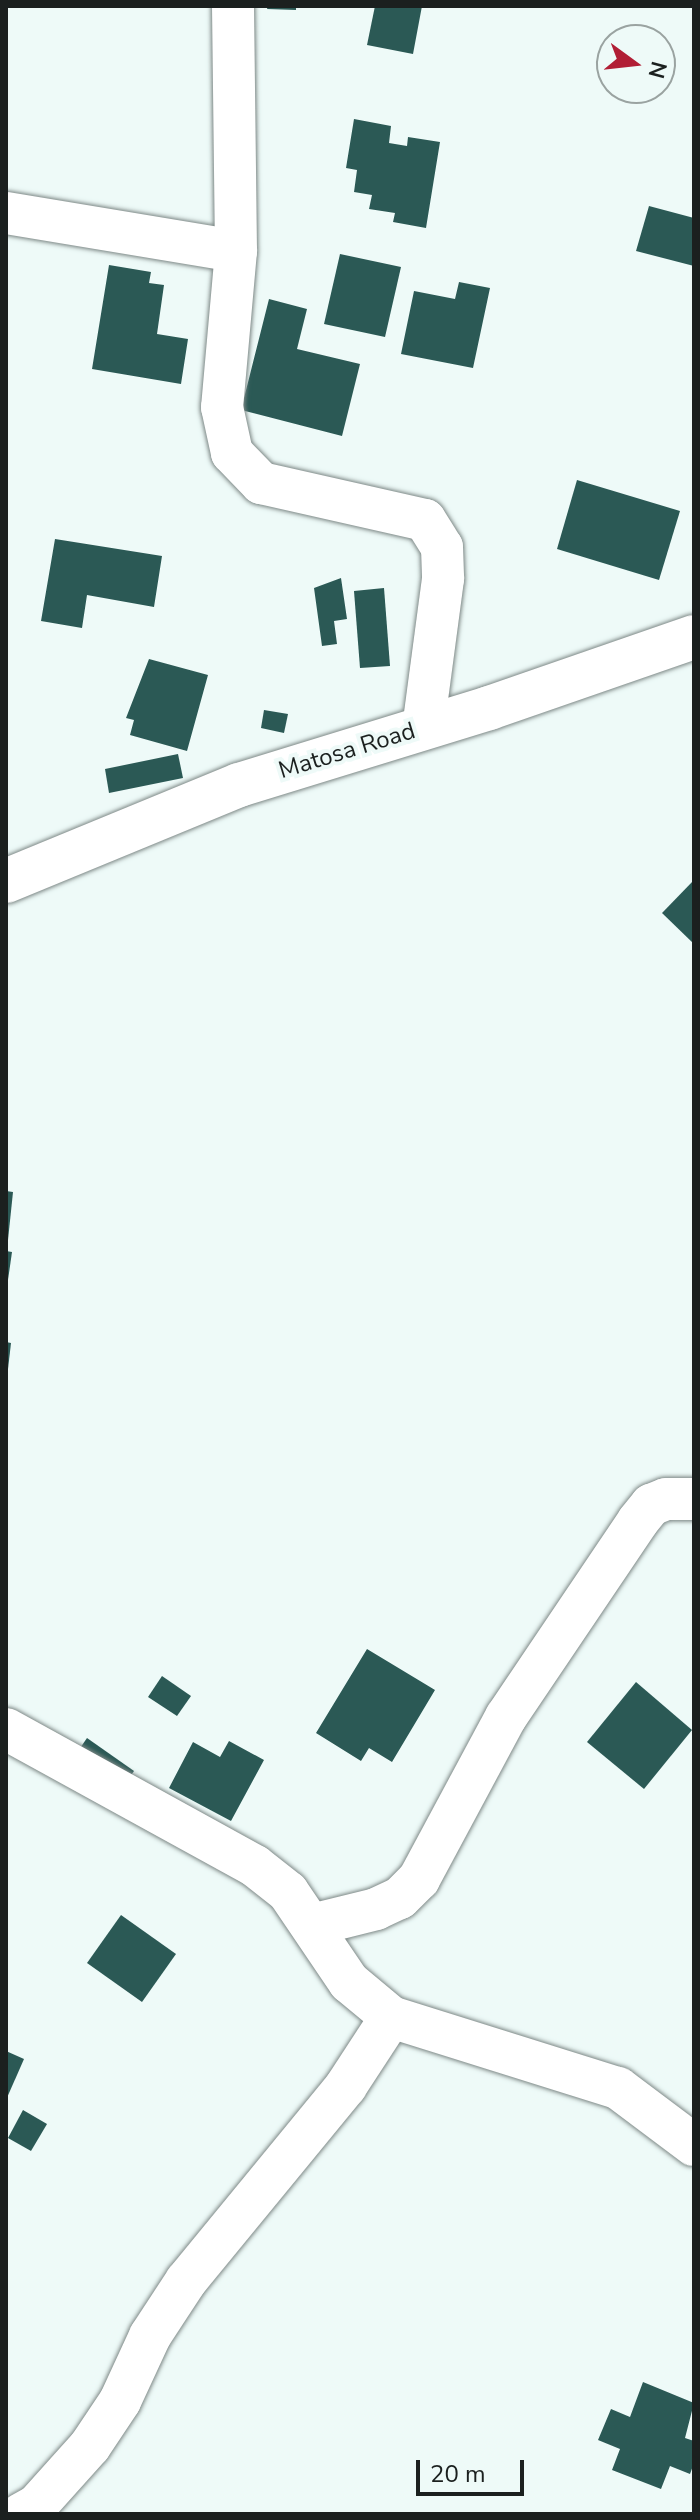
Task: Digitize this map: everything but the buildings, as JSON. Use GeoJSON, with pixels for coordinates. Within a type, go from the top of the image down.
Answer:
{"type":"FeatureCollection","features":[{"type":"Feature","properties":{"kind":"street"},"geometry":{"type":"LineString","coordinates":[[233,6],[236,251],[222,407],[232,453],[261,483],[425,520],[442,547],[443,579],[423,728]]}},
{"type":"Feature","properties":{"kind":"street"},"geometry":{"type":"LineString","coordinates":[[6,213],[236,251]]}},
{"type":"Feature","properties":{"kind":"street","name":"Matosa Road"},"geometry":{"type":"LineString","coordinates":[[6,881],[239,785],[423,728],[694,637]]}},
{"type":"Feature","properties":{"kind":"street"},"geometry":{"type":"LineString","coordinates":[[312,1925],[376,1909],[400,1898],[419,1879],[506,1717],[638,1521],[651,1505],[666,1499],[694,1499]]}},
{"type":"Feature","properties":{"kind":"street"},"geometry":{"type":"LineString","coordinates":[[6,1729],[255,1866],[288,1892],[349,1982],[391,2017],[618,2088],[694,2145]]}},
{"type":"Feature","properties":{"kind":"street"},"geometry":{"type":"LineString","coordinates":[[21,2514],[37,2505],[90,2446],[186,2281],[346,2086],[391,2017]]}}]}
